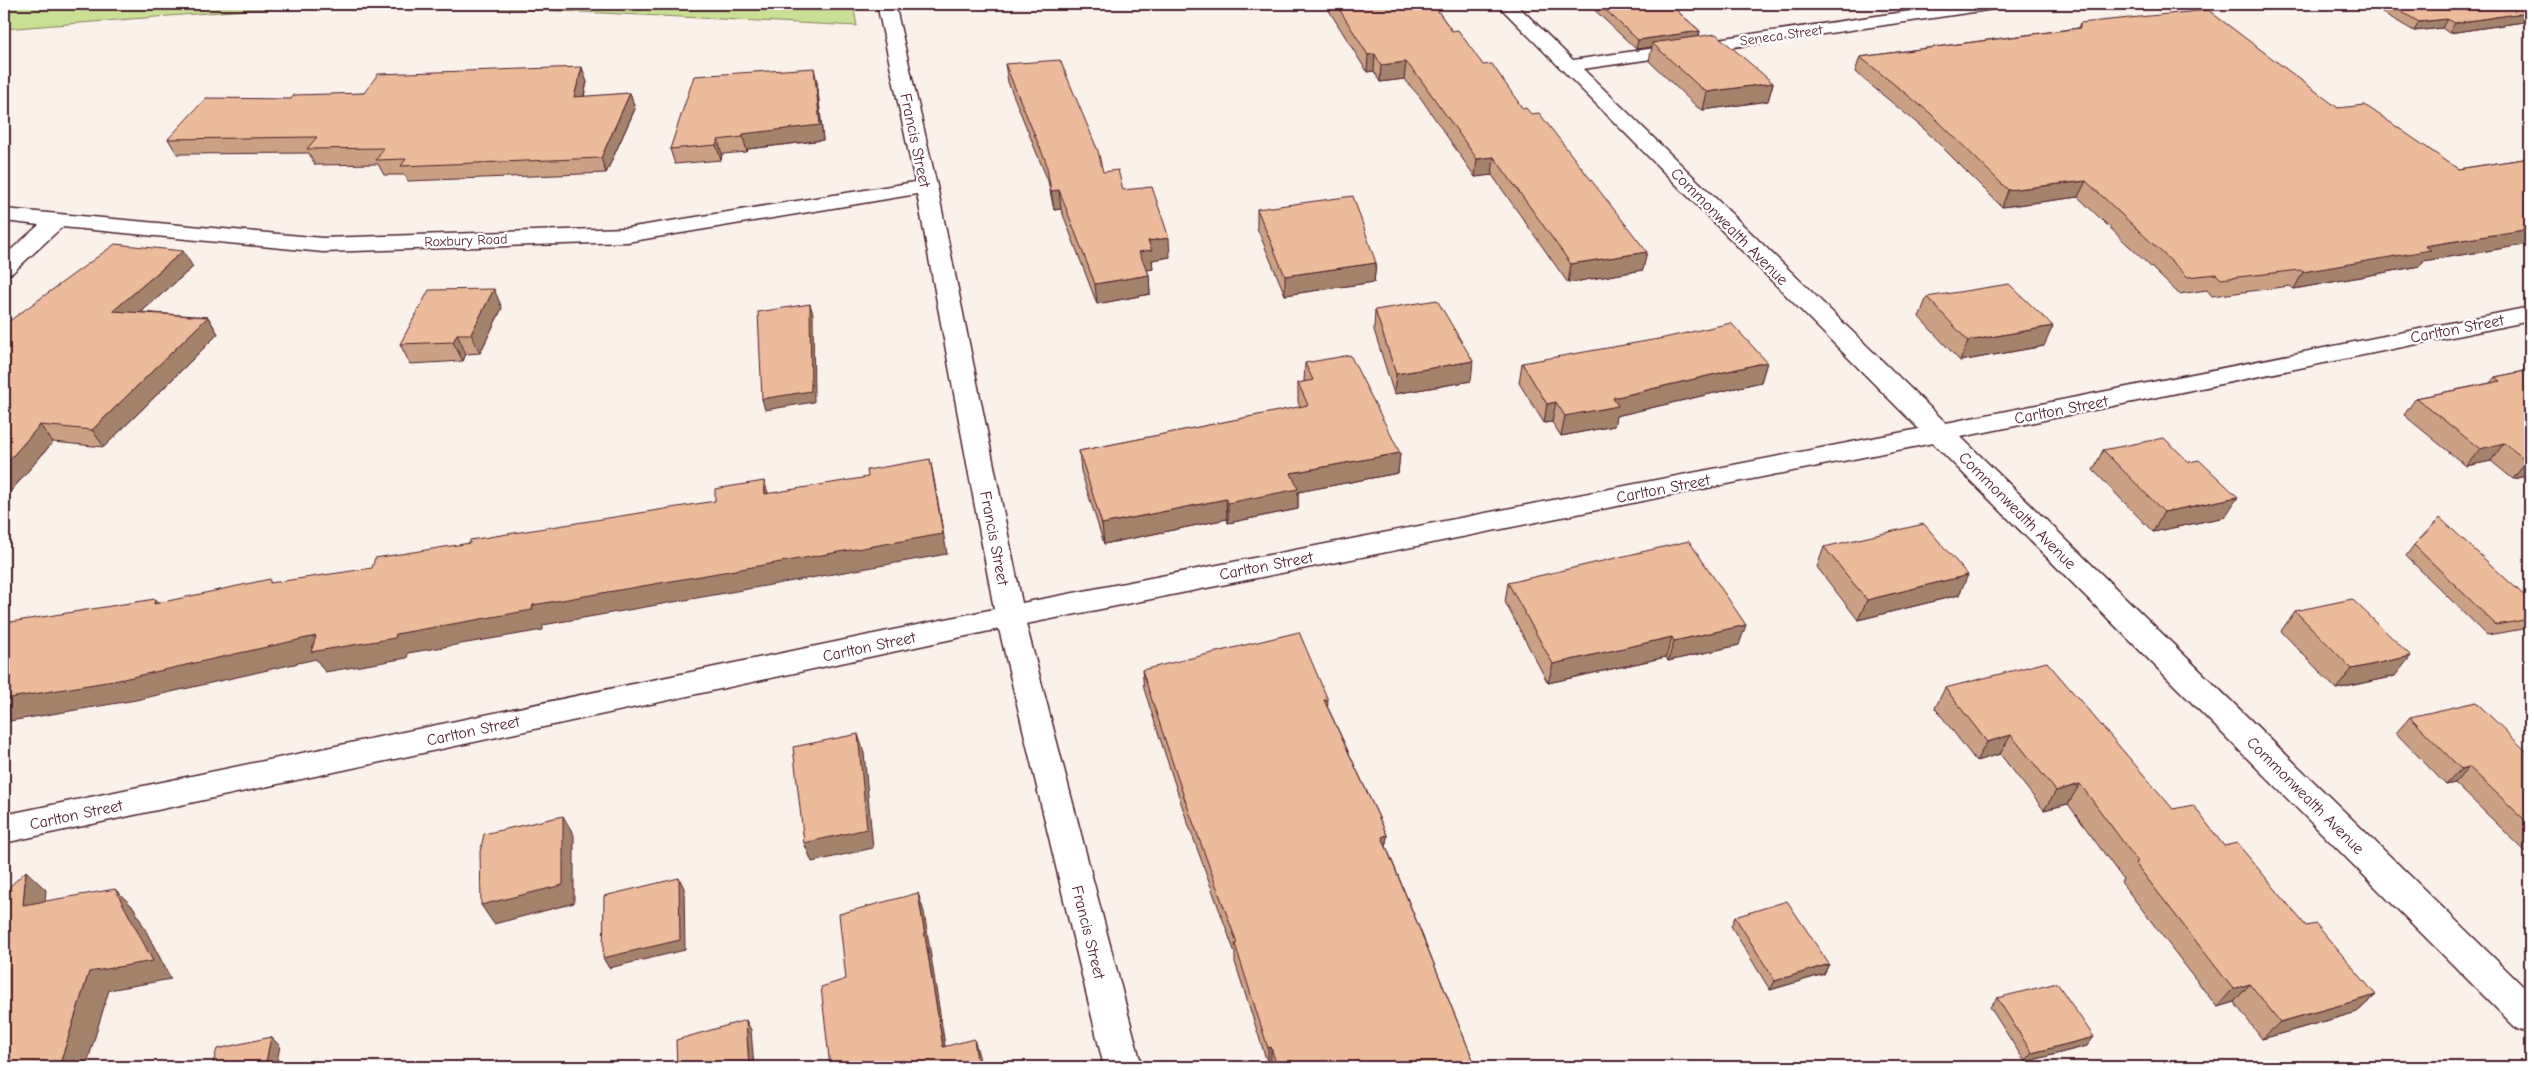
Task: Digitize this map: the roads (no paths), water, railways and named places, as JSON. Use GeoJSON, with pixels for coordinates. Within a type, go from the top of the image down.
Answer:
{"type":"FeatureCollection","features":[{"type":"Feature","properties":{"kind":"street","name":"Francis Street"},"geometry":{"type":"LineString","coordinates":[[886,4],[926,186],[1010,616],[1123,1067]]}},
{"type":"Feature","properties":{"kind":"street","name":"Commonwealth Avenue"},"geometry":{"type":"LineString","coordinates":[[1506,4],[2530,1017]]}},
{"type":"Feature","properties":{"kind":"street","name":"Seneca Street"},"geometry":{"type":"LineString","coordinates":[[1568,66],[1994,4]]}},
{"type":"Feature","properties":{"kind":"street","name":"Roxbury Road"},"geometry":{"type":"LineString","coordinates":[[4,215],[323,245],[627,235],[926,186]]}},
{"type":"Feature","properties":{"kind":"street"},"geometry":{"type":"LineString","coordinates":[[4,268],[57,220]]}},
{"type":"Feature","properties":{"kind":"street","name":"Carlton Street"},"geometry":{"type":"LineString","coordinates":[[4,829],[1010,616],[1940,433],[2530,314]]}}]}
